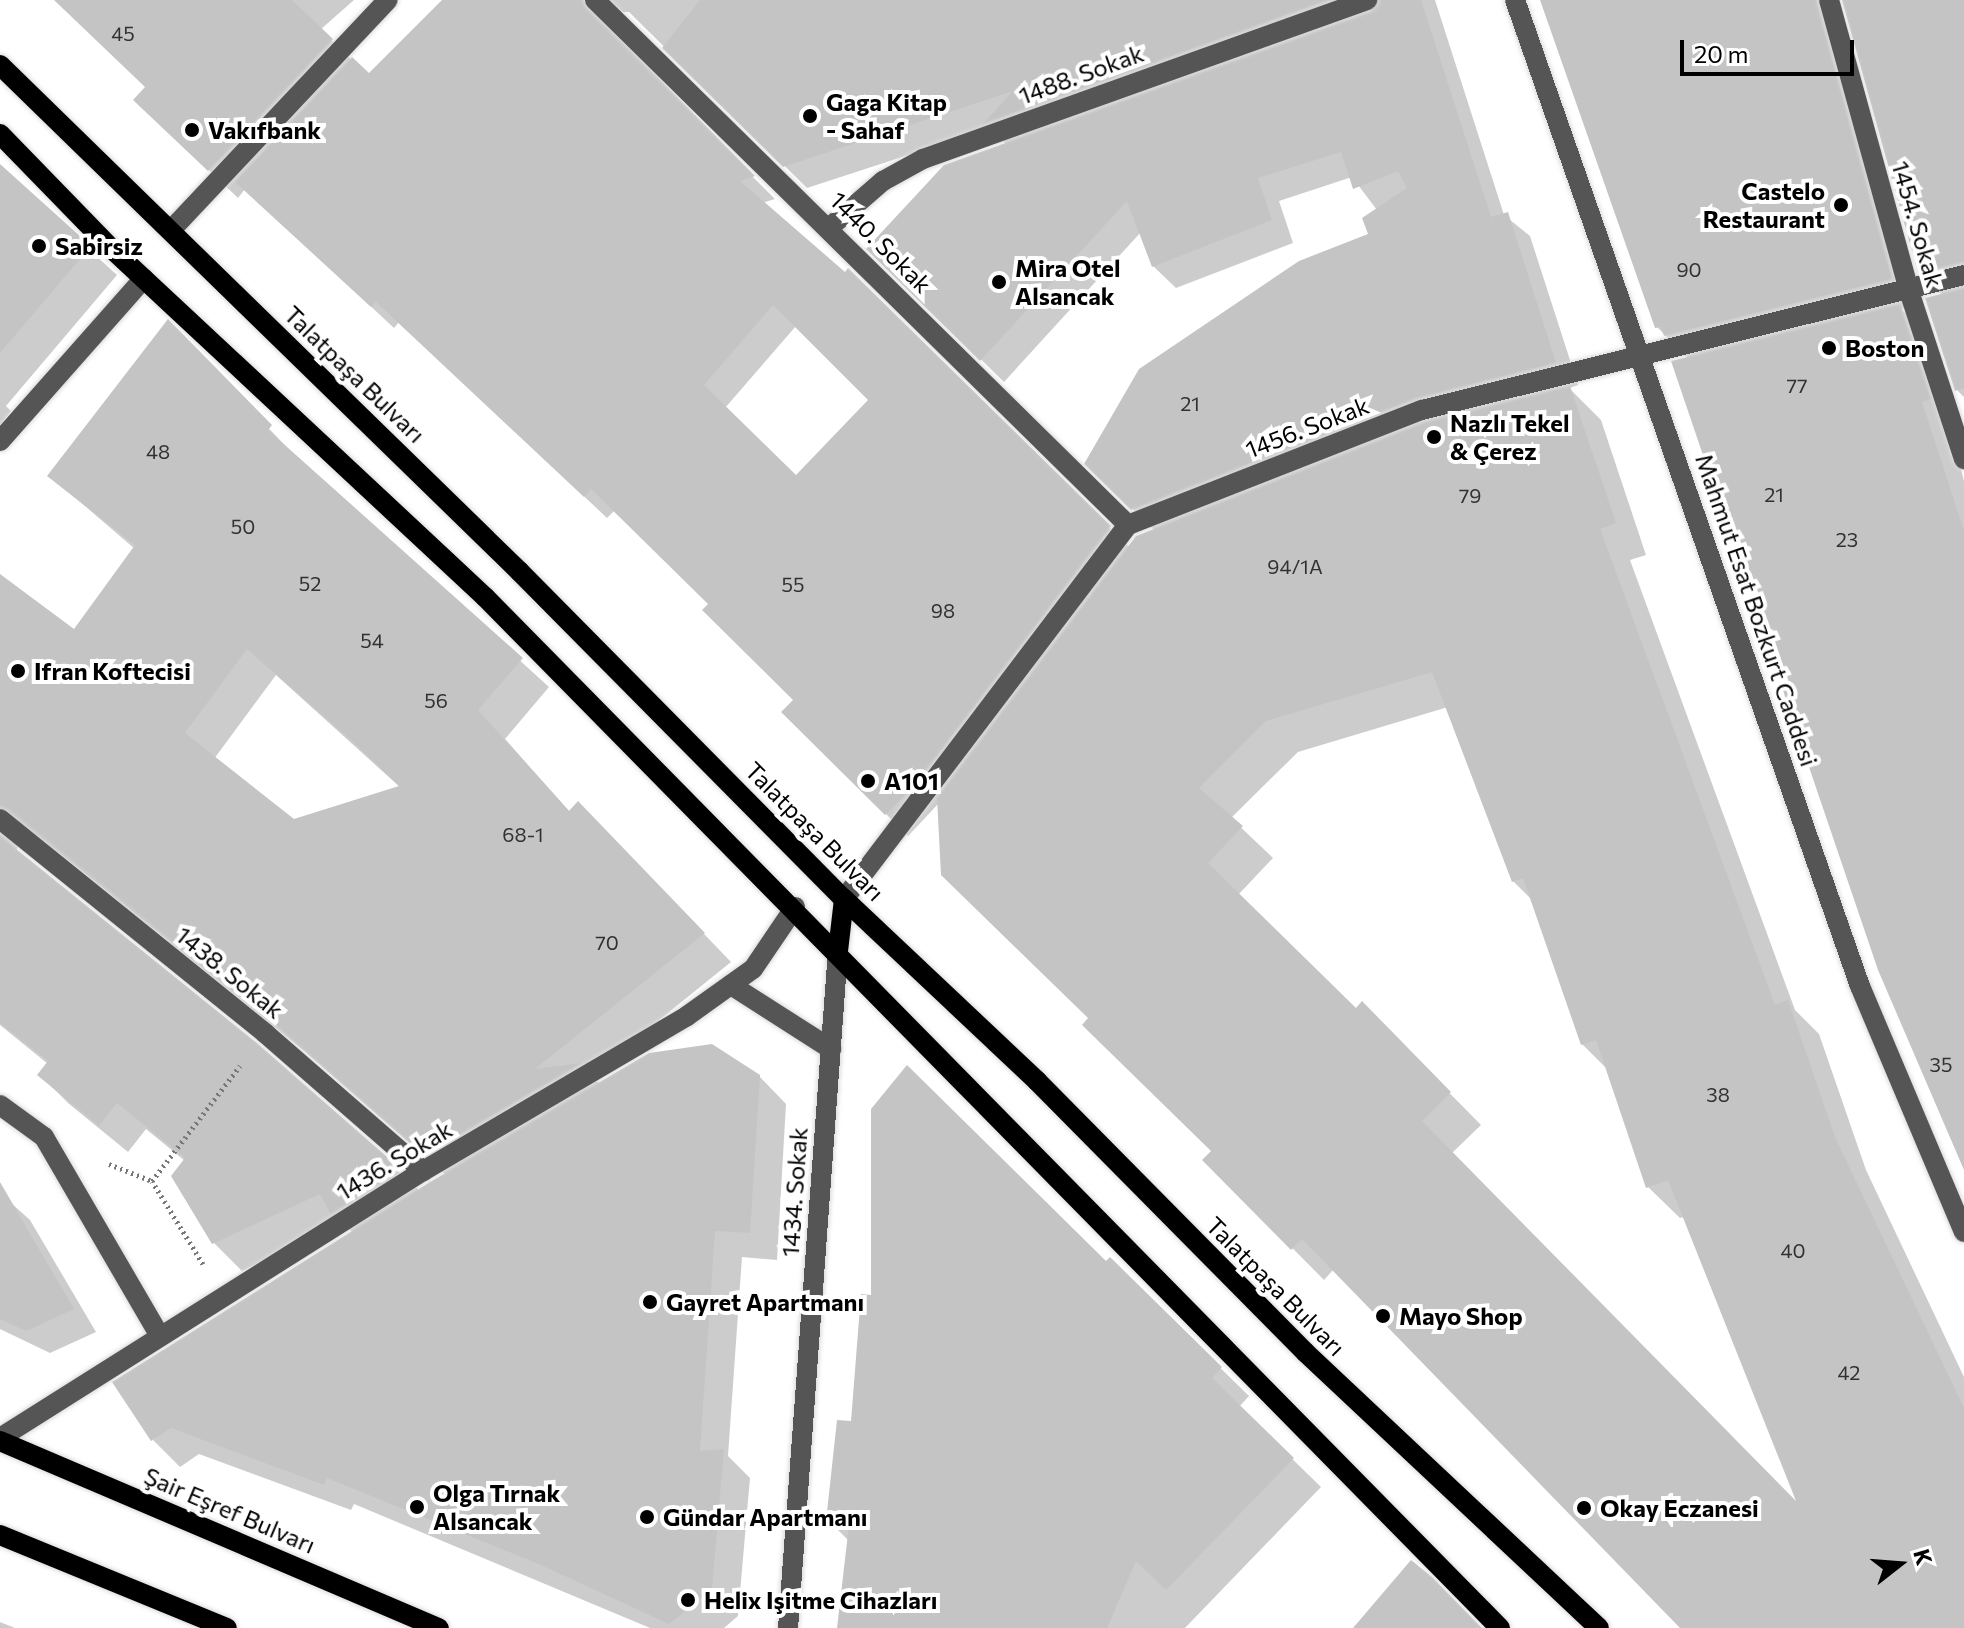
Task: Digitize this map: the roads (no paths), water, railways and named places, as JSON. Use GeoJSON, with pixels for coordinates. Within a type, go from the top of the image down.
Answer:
{"type":"FeatureCollection","features":[{"type":"Feature","properties":{"kind":"main road","name":"Talatpaşa Bulvarı"},"geometry":{"type":"LineString","coordinates":[[0,65],[171,230],[844,899],[1037,1081],[1305,1352],[1599,1628]]}},
{"type":"Feature","properties":{"kind":"main road"},"geometry":{"type":"LineString","coordinates":[[0,134],[144,278],[485,597],[795,907],[1500,1628]]}},
{"type":"Feature","properties":{"kind":"main road"},"geometry":{"type":"LineString","coordinates":[[838,951],[844,899]]}},
{"type":"Feature","properties":{"kind":"main road","name":"Şair Eşref Bulvarı"},"geometry":{"type":"LineString","coordinates":[[0,1440],[439,1628]]}},
{"type":"Feature","properties":{"kind":"main road"},"geometry":{"type":"LineString","coordinates":[[0,1535],[227,1628]]}},
{"type":"Feature","properties":{"kind":"street"},"geometry":{"type":"LineString","coordinates":[[171,230],[388,0]]}},
{"type":"Feature","properties":{"kind":"street","name":"1440. Sokak"},"geometry":{"type":"LineString","coordinates":[[595,0],[830,227],[1128,525]]}},
{"type":"Feature","properties":{"kind":"street","name":"1488. Sokak"},"geometry":{"type":"LineString","coordinates":[[830,227],[883,181],[923,159],[1367,0]]}},
{"type":"Feature","properties":{"kind":"street","name":"Mahmut Esat Bozkurt Caddesi"},"geometry":{"type":"LineString","coordinates":[[1515,0],[1860,986],[1956,1184],[1964,1232]]}},
{"type":"Feature","properties":{"kind":"street","name":"1454. Sokak"},"geometry":{"type":"LineString","coordinates":[[1829,0],[1909,291],[1964,459]]}},
{"type":"Feature","properties":{"kind":"street","name":"1456. Sokak"},"geometry":{"type":"LineString","coordinates":[[1128,525],[1422,410],[1964,275]]}},
{"type":"Feature","properties":{"kind":"street"},"geometry":{"type":"LineString","coordinates":[[0,441],[144,278]]}},
{"type":"Feature","properties":{"kind":"street"},"geometry":{"type":"LineString","coordinates":[[844,899],[1128,525]]}},
{"type":"Feature","properties":{"kind":"street","name":"1438. Sokak"},"geometry":{"type":"LineString","coordinates":[[0,819],[265,1033],[423,1171]]}},
{"type":"Feature","properties":{"kind":"street","name":"1436. Sokak"},"geometry":{"type":"LineString","coordinates":[[0,1440],[423,1171],[687,1016],[753,969],[795,907]]}},
{"type":"Feature","properties":{"kind":"street","name":"1434. Sokak"},"geometry":{"type":"LineString","coordinates":[[788,1628],[838,951]]}},
{"type":"Feature","properties":{"kind":"street"},"geometry":{"type":"LineString","coordinates":[[731,985],[831,1049]]}},
{"type":"Feature","properties":{"kind":"street"},"geometry":{"type":"LineString","coordinates":[[0,1105],[44,1137],[160,1336]]}},
{"type":"Feature","properties":{"kind":"place","name":"Gaga Kitap - Sahaf"},"geometry":{"type":"Point","coordinates":[810,116]}},
{"type":"Feature","properties":{"kind":"place","name":"Vakıfbank"},"geometry":{"type":"Point","coordinates":[192,130]}},
{"type":"Feature","properties":{"kind":"place","name":"Castelo Restaurant"},"geometry":{"type":"Point","coordinates":[1841,205]}},
{"type":"Feature","properties":{"kind":"place","name":"Sabirsiz"},"geometry":{"type":"Point","coordinates":[39,246]}},
{"type":"Feature","properties":{"kind":"place","name":"Mira Otel Alsancak"},"geometry":{"type":"Point","coordinates":[999,282]}},
{"type":"Feature","properties":{"kind":"place","name":"Boston"},"geometry":{"type":"Point","coordinates":[1829,348]}},
{"type":"Feature","properties":{"kind":"place","name":"Nazlı Tekel & Çerez"},"geometry":{"type":"Point","coordinates":[1434,437]}},
{"type":"Feature","properties":{"kind":"place","name":"Ifran Koftecisi"},"geometry":{"type":"Point","coordinates":[18,671]}},
{"type":"Feature","properties":{"kind":"place","name":"A101"},"geometry":{"type":"Point","coordinates":[868,781]}},
{"type":"Feature","properties":{"kind":"place","name":"Gayret Apartmanı"},"geometry":{"type":"Point","coordinates":[650,1302]}},
{"type":"Feature","properties":{"kind":"place","name":"Mayo Shop"},"geometry":{"type":"Point","coordinates":[1383,1316]}},
{"type":"Feature","properties":{"kind":"place","name":"Olga Tırnak Alsancak"},"geometry":{"type":"Point","coordinates":[417,1507]}},
{"type":"Feature","properties":{"kind":"place","name":"Okay Eczanesi"},"geometry":{"type":"Point","coordinates":[1584,1508]}},
{"type":"Feature","properties":{"kind":"place","name":"Gündar Apartmanı"},"geometry":{"type":"Point","coordinates":[647,1517]}},
{"type":"Feature","properties":{"kind":"place","name":"Helix Işitme Cihazları"},"geometry":{"type":"Point","coordinates":[688,1600]}}]}
